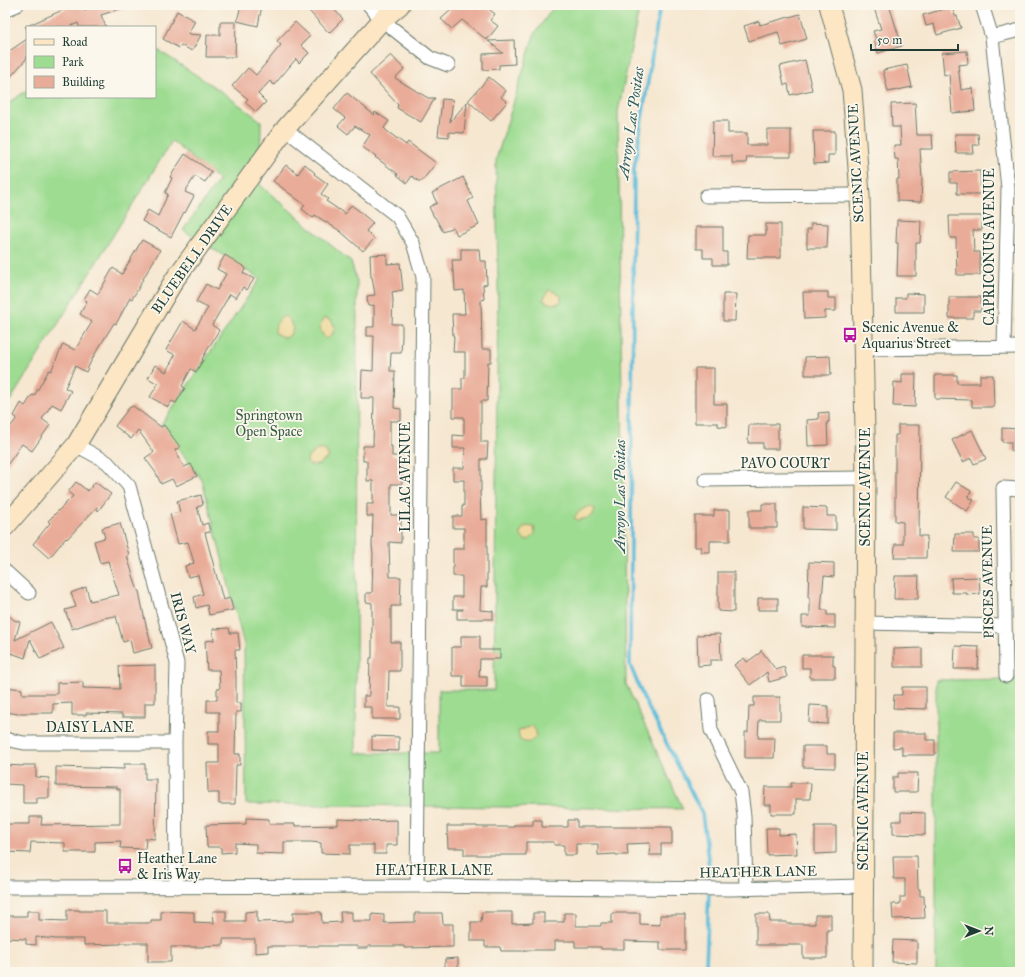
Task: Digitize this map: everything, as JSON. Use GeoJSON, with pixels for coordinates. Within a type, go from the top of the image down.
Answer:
{"type":"FeatureCollection","features":[{"type":"Feature","properties":{"kind":"street"},"geometry":{"type":"LineString","coordinates":[[5,10],[17,5]]}},
{"type":"Feature","properties":{"kind":"street"},"geometry":{"type":"LineString","coordinates":[[369,5],[382,20],[430,58],[448,65]]}},
{"type":"Feature","properties":{"kind":"street","name":"BLUEBELL DRIVE"},"geometry":{"type":"LineString","coordinates":[[5,527],[76,445],[175,279],[285,129],[382,20],[400,5]]}},
{"type":"Feature","properties":{"kind":"street","name":"SCENIC AVENUE"},"geometry":{"type":"LineString","coordinates":[[829,5],[852,90],[860,195],[862,349],[866,478],[863,972]]}},
{"type":"Feature","properties":{"kind":"street","name":"CAPRICONUS AVENUE"},"geometry":{"type":"LineString","coordinates":[[982,5],[992,37],[1014,189],[1004,347]]}},
{"type":"Feature","properties":{"kind":"street"},"geometry":{"type":"LineString","coordinates":[[992,37],[1020,30]]}},
{"type":"Feature","properties":{"kind":"street","name":"LILAC AVENUE"},"geometry":{"type":"LineString","coordinates":[[285,129],[396,216],[413,243],[423,277],[417,886]]}},
{"type":"Feature","properties":{"kind":"street"},"geometry":{"type":"LineString","coordinates":[[706,196],[860,195]]}},
{"type":"Feature","properties":{"kind":"street"},"geometry":{"type":"LineString","coordinates":[[862,349],[1020,347]]}},
{"type":"Feature","properties":{"kind":"street","name":"IRIS WAY"},"geometry":{"type":"LineString","coordinates":[[76,445],[108,462],[129,486],[177,663],[175,743],[176,887]]}},
{"type":"Feature","properties":{"kind":"street","name":"PAVO COURT"},"geometry":{"type":"LineString","coordinates":[[705,480],[866,478]]}},
{"type":"Feature","properties":{"kind":"street","name":"PISCES AVENUE"},"geometry":{"type":"LineString","coordinates":[[1006,676],[1003,488],[1020,489]]}},
{"type":"Feature","properties":{"kind":"street"},"geometry":{"type":"LineString","coordinates":[[5,570],[29,593]]}},
{"type":"Feature","properties":{"kind":"street"},"geometry":{"type":"LineString","coordinates":[[865,623],[1005,626]]}},
{"type":"Feature","properties":{"kind":"street"},"geometry":{"type":"LineString","coordinates":[[708,700],[711,730],[741,792],[744,816],[746,889]]}},
{"type":"Feature","properties":{"kind":"street","name":"DAISY LANE"},"geometry":{"type":"LineString","coordinates":[[5,739],[24,743],[175,743]]}},
{"type":"Feature","properties":{"kind":"street","name":"HEATHER LANE"},"geometry":{"type":"LineString","coordinates":[[5,887],[417,886],[746,889],[863,886]]}},
{"type":"Feature","properties":{"kind":"green space","name":"Springtown Open Space"},"geometry":{"type":"Polygon","coordinates":[[[555,5],[640,5],[618,112],[626,684],[683,809],[246,804],[244,645],[202,480],[161,425],[260,279],[183,230],[219,180],[172,141],[5,409],[5,106],[26,91],[26,98],[156,98],[156,49],[222,92],[261,121],[260,185],[351,262],[357,282],[356,753],[439,753],[439,690],[494,690],[498,281],[496,160],[534,35],[555,5]]]}},
{"type":"Feature","properties":{"kind":"green space"},"geometry":{"type":"Polygon","coordinates":[[[1020,666],[1020,972],[936,972],[936,680],[1018,679],[1020,666]]]}},
{"type":"Feature","properties":{"kind":"sand"},"geometry":{"type":"Polygon","coordinates":[[[549,289],[561,296],[561,302],[552,304],[543,300],[549,289]]]}},
{"type":"Feature","properties":{"kind":"sand"},"geometry":{"type":"Polygon","coordinates":[[[285,316],[290,321],[293,329],[290,335],[285,338],[275,333],[275,327],[280,319],[285,316]]]}},
{"type":"Feature","properties":{"kind":"sand"},"geometry":{"type":"Polygon","coordinates":[[[324,318],[331,320],[335,327],[332,335],[326,339],[320,329],[324,318]]]}},
{"type":"Feature","properties":{"kind":"sand"},"geometry":{"type":"Polygon","coordinates":[[[317,450],[325,450],[329,457],[318,465],[309,465],[307,462],[308,457],[317,450]]]}},
{"type":"Feature","properties":{"kind":"sand"},"geometry":{"type":"Polygon","coordinates":[[[590,506],[595,509],[593,515],[588,518],[578,520],[574,518],[583,509],[590,506]]]}},
{"type":"Feature","properties":{"kind":"sand"},"geometry":{"type":"Polygon","coordinates":[[[526,526],[534,527],[535,534],[529,540],[524,540],[520,534],[522,529],[526,526]]]}},
{"type":"Feature","properties":{"kind":"sand"},"geometry":{"type":"Polygon","coordinates":[[[532,726],[536,731],[536,737],[529,742],[520,740],[518,731],[532,726]]]}},
{"type":"Feature","properties":{"kind":"building"},"geometry":{"type":"Polygon","coordinates":[[[65,5],[82,5],[84,10],[95,5],[126,5],[126,7],[101,15],[106,26],[79,26],[78,23],[71,26],[27,26],[67,8],[65,5]]]}},
{"type":"Feature","properties":{"kind":"building"},"geometry":{"type":"Polygon","coordinates":[[[241,5],[262,5],[258,26],[237,21],[241,5]]]}},
{"type":"Feature","properties":{"kind":"building"},"geometry":{"type":"Polygon","coordinates":[[[315,5],[330,5],[343,19],[329,33],[309,11],[315,5]]]}},
{"type":"Feature","properties":{"kind":"building"},"geometry":{"type":"Polygon","coordinates":[[[445,5],[484,5],[495,14],[490,20],[498,26],[487,40],[462,20],[452,29],[441,19],[450,11],[445,5]]]}},
{"type":"Feature","properties":{"kind":"building"},"geometry":{"type":"Polygon","coordinates":[[[873,5],[889,5],[902,46],[878,53],[873,31],[881,29],[873,5]]]}},
{"type":"Feature","properties":{"kind":"building"},"geometry":{"type":"Polygon","coordinates":[[[952,7],[961,28],[937,35],[934,24],[926,26],[923,15],[952,7]]]}},
{"type":"Feature","properties":{"kind":"building"},"geometry":{"type":"Polygon","coordinates":[[[177,11],[195,21],[188,34],[201,35],[192,51],[181,45],[179,48],[163,39],[177,11]]]}},
{"type":"Feature","properties":{"kind":"building"},"geometry":{"type":"Polygon","coordinates":[[[800,14],[807,39],[782,46],[778,32],[749,41],[744,26],[759,21],[760,25],[800,14]]]}},
{"type":"Feature","properties":{"kind":"building"},"geometry":{"type":"Polygon","coordinates":[[[220,22],[236,22],[235,57],[206,57],[207,35],[220,35],[220,22]]]}},
{"type":"Feature","properties":{"kind":"building"},"geometry":{"type":"Polygon","coordinates":[[[295,22],[310,36],[301,45],[309,53],[299,63],[296,59],[274,85],[270,81],[258,94],[266,102],[256,112],[245,102],[248,99],[232,86],[248,68],[256,75],[281,45],[277,41],[295,22]]]}},
{"type":"Feature","properties":{"kind":"building"},"geometry":{"type":"Polygon","coordinates":[[[26,40],[26,59],[5,83],[5,54],[26,40]]]}},
{"type":"Feature","properties":{"kind":"building"},"geometry":{"type":"Polygon","coordinates":[[[514,40],[515,64],[499,65],[499,69],[483,70],[483,54],[503,53],[488,41],[514,40]]]}},
{"type":"Feature","properties":{"kind":"building"},"geometry":{"type":"Polygon","coordinates":[[[967,51],[968,64],[958,65],[961,90],[973,88],[975,111],[952,113],[949,74],[944,75],[942,53],[967,51]]]}},
{"type":"Feature","properties":{"kind":"building"},"geometry":{"type":"Polygon","coordinates":[[[391,55],[404,69],[395,78],[428,98],[435,98],[421,122],[397,108],[398,105],[370,74],[391,55]]]}},
{"type":"Feature","properties":{"kind":"building"},"geometry":{"type":"Polygon","coordinates":[[[805,60],[812,90],[790,95],[788,84],[784,85],[780,66],[805,60]]]}},
{"type":"Feature","properties":{"kind":"building"},"geometry":{"type":"Polygon","coordinates":[[[907,65],[912,87],[888,92],[883,70],[907,65]]]}},
{"type":"Feature","properties":{"kind":"building"},"geometry":{"type":"Polygon","coordinates":[[[489,77],[506,91],[501,97],[507,102],[491,121],[468,101],[489,77]]]}},
{"type":"Feature","properties":{"kind":"building"},"geometry":{"type":"Polygon","coordinates":[[[347,93],[374,115],[375,112],[389,121],[384,128],[388,132],[406,145],[408,142],[436,163],[422,181],[418,181],[412,176],[407,183],[397,175],[398,174],[375,157],[376,156],[362,147],[370,135],[355,126],[348,134],[338,126],[345,118],[334,109],[347,93]]]}},
{"type":"Feature","properties":{"kind":"building"},"geometry":{"type":"Polygon","coordinates":[[[442,99],[453,100],[450,122],[467,102],[464,133],[449,132],[449,137],[438,136],[442,99]]]}},
{"type":"Feature","properties":{"kind":"building"},"geometry":{"type":"Polygon","coordinates":[[[915,103],[917,135],[932,135],[933,149],[920,149],[922,179],[921,202],[897,201],[897,179],[899,179],[898,159],[895,159],[894,145],[901,145],[900,127],[892,127],[891,104],[915,103]]]}},
{"type":"Feature","properties":{"kind":"building"},"geometry":{"type":"Polygon","coordinates":[[[713,121],[728,121],[728,133],[747,133],[747,145],[767,145],[767,130],[791,130],[791,157],[747,157],[746,163],[732,163],[732,156],[712,156],[713,121]]]}},
{"type":"Feature","properties":{"kind":"building"},"geometry":{"type":"Polygon","coordinates":[[[813,131],[835,131],[835,155],[828,155],[828,163],[814,164],[813,131]]]}},
{"type":"Feature","properties":{"kind":"building"},"geometry":{"type":"Polygon","coordinates":[[[955,134],[978,134],[979,145],[973,145],[974,153],[956,153],[955,134]]]}},
{"type":"Feature","properties":{"kind":"building"},"geometry":{"type":"Polygon","coordinates":[[[185,154],[212,172],[205,182],[195,176],[185,192],[194,196],[171,237],[142,221],[148,210],[158,216],[168,194],[165,193],[172,178],[170,177],[185,154]]]}},
{"type":"Feature","properties":{"kind":"building"},"geometry":{"type":"Polygon","coordinates":[[[305,164],[315,173],[314,174],[328,184],[321,194],[328,199],[326,201],[345,214],[351,205],[373,223],[366,231],[374,239],[363,251],[340,231],[315,215],[313,218],[302,209],[305,205],[273,181],[286,165],[298,174],[305,164]]]}},
{"type":"Feature","properties":{"kind":"building"},"geometry":{"type":"Polygon","coordinates":[[[980,171],[981,194],[957,194],[957,183],[950,183],[950,172],[980,171]]]}},
{"type":"Feature","properties":{"kind":"building"},"geometry":{"type":"Polygon","coordinates":[[[463,177],[473,198],[468,201],[479,225],[457,235],[453,227],[443,232],[429,207],[437,203],[432,193],[463,177]]]}},
{"type":"Feature","properties":{"kind":"building"},"geometry":{"type":"Polygon","coordinates":[[[949,216],[982,216],[982,230],[973,230],[974,252],[980,252],[980,275],[957,275],[956,238],[950,238],[949,216]]]}},
{"type":"Feature","properties":{"kind":"building"},"geometry":{"type":"Polygon","coordinates":[[[897,220],[921,221],[920,243],[916,243],[916,276],[897,276],[897,220]]]}},
{"type":"Feature","properties":{"kind":"building"},"geometry":{"type":"Polygon","coordinates":[[[811,223],[828,224],[827,248],[807,248],[807,229],[811,229],[811,223]]]}},
{"type":"Feature","properties":{"kind":"building"},"geometry":{"type":"Polygon","coordinates":[[[766,224],[781,224],[781,258],[747,258],[748,235],[766,235],[766,224]]]}},
{"type":"Feature","properties":{"kind":"building"},"geometry":{"type":"Polygon","coordinates":[[[696,227],[723,227],[723,252],[727,252],[727,265],[713,265],[713,258],[703,258],[703,249],[696,249],[696,227]]]}},
{"type":"Feature","properties":{"kind":"building"},"geometry":{"type":"Polygon","coordinates":[[[142,240],[160,250],[132,299],[130,298],[116,324],[114,323],[92,359],[86,372],[75,366],[65,388],[71,391],[61,409],[52,404],[42,419],[50,425],[32,451],[22,444],[5,468],[5,434],[17,418],[14,416],[21,403],[25,406],[32,395],[34,396],[49,370],[51,371],[63,344],[75,350],[92,322],[80,314],[87,301],[84,299],[90,289],[98,294],[113,268],[122,274],[142,240]]]}},
{"type":"Feature","properties":{"kind":"building"},"geometry":{"type":"Polygon","coordinates":[[[461,249],[479,249],[480,261],[486,261],[487,284],[483,285],[484,299],[481,300],[482,349],[491,349],[491,362],[488,362],[487,401],[481,401],[481,442],[488,442],[487,459],[481,459],[481,520],[487,519],[487,587],[481,587],[480,610],[493,611],[493,619],[457,619],[457,610],[463,609],[453,609],[453,597],[462,597],[462,576],[453,576],[453,549],[464,549],[464,528],[453,528],[453,516],[462,516],[462,506],[464,506],[464,480],[453,480],[453,468],[464,468],[465,448],[453,448],[453,435],[464,436],[464,417],[453,417],[453,389],[462,389],[462,378],[465,378],[465,352],[453,352],[454,336],[452,314],[465,314],[464,290],[455,291],[452,260],[461,260],[461,249]]]}},
{"type":"Feature","properties":{"kind":"building"},"geometry":{"type":"Polygon","coordinates":[[[387,254],[387,264],[400,263],[403,290],[392,292],[392,324],[402,324],[402,337],[401,353],[391,353],[390,371],[395,371],[394,408],[401,409],[401,421],[390,421],[390,446],[392,446],[392,456],[401,456],[402,484],[391,484],[391,515],[401,515],[401,543],[389,542],[390,577],[401,577],[400,606],[391,606],[391,642],[400,642],[400,671],[389,671],[388,707],[400,707],[400,719],[372,719],[372,707],[364,707],[364,696],[369,696],[370,658],[372,658],[372,603],[366,602],[366,593],[372,593],[373,516],[367,516],[367,504],[373,504],[373,481],[367,481],[367,461],[363,461],[363,446],[373,446],[374,398],[361,398],[362,370],[373,371],[374,336],[367,336],[367,327],[374,327],[374,305],[368,306],[367,296],[375,295],[371,277],[370,255],[387,254]]]}},
{"type":"Feature","properties":{"kind":"building"},"geometry":{"type":"Polygon","coordinates":[[[225,255],[246,268],[243,273],[254,279],[247,290],[243,287],[236,298],[230,294],[212,325],[219,330],[202,359],[203,360],[196,372],[191,369],[182,386],[185,388],[176,403],[172,401],[168,407],[150,397],[158,384],[148,378],[155,365],[166,372],[175,355],[166,350],[183,321],[195,329],[208,308],[196,302],[206,284],[217,290],[226,274],[217,269],[225,255]]]}},
{"type":"Feature","properties":{"kind":"building"},"geometry":{"type":"Polygon","coordinates":[[[803,292],[828,292],[828,298],[836,298],[836,311],[825,311],[825,318],[804,319],[803,292]]]}},
{"type":"Feature","properties":{"kind":"building"},"geometry":{"type":"Polygon","coordinates":[[[906,293],[924,294],[924,312],[896,312],[896,298],[906,298],[906,293]]]}},
{"type":"Feature","properties":{"kind":"building"},"geometry":{"type":"Polygon","coordinates":[[[723,294],[736,294],[735,321],[723,321],[723,294]]]}},
{"type":"Feature","properties":{"kind":"building"},"geometry":{"type":"Polygon","coordinates":[[[949,297],[981,297],[981,311],[973,311],[973,318],[949,318],[949,297]]]}},
{"type":"Feature","properties":{"kind":"building"},"geometry":{"type":"Polygon","coordinates":[[[830,356],[831,375],[805,375],[805,357],[830,356]]]}},
{"type":"Feature","properties":{"kind":"building"},"geometry":{"type":"Polygon","coordinates":[[[695,368],[714,368],[714,404],[727,404],[727,427],[718,426],[718,423],[695,423],[695,368]]]}},
{"type":"Feature","properties":{"kind":"building"},"geometry":{"type":"Polygon","coordinates":[[[902,374],[916,374],[915,407],[893,406],[894,382],[902,383],[902,374]]]}},
{"type":"Feature","properties":{"kind":"building"},"geometry":{"type":"Polygon","coordinates":[[[935,375],[957,375],[957,383],[980,383],[980,375],[993,375],[994,407],[972,407],[972,400],[935,399],[935,375]]]}},
{"type":"Feature","properties":{"kind":"building"},"geometry":{"type":"Polygon","coordinates":[[[133,406],[161,427],[164,425],[180,447],[175,450],[184,467],[191,464],[197,476],[176,486],[172,479],[161,484],[156,473],[145,458],[154,452],[138,430],[131,439],[115,426],[129,408],[133,406]]]}},
{"type":"Feature","properties":{"kind":"building"},"geometry":{"type":"Polygon","coordinates":[[[829,412],[829,422],[827,422],[828,445],[808,446],[807,420],[819,419],[818,413],[829,412]]]}},
{"type":"Feature","properties":{"kind":"building"},"geometry":{"type":"Polygon","coordinates":[[[778,424],[778,449],[763,449],[763,443],[748,443],[749,425],[778,424]]]}},
{"type":"Feature","properties":{"kind":"building"},"geometry":{"type":"Polygon","coordinates":[[[898,425],[920,425],[919,536],[927,536],[926,558],[894,558],[895,544],[903,544],[903,522],[895,521],[895,435],[898,435],[898,425]]]}},
{"type":"Feature","properties":{"kind":"building"},"geometry":{"type":"Polygon","coordinates":[[[1002,428],[1020,429],[1020,451],[1011,451],[1011,442],[1002,442],[1002,428]]]}},
{"type":"Feature","properties":{"kind":"building"},"geometry":{"type":"Polygon","coordinates":[[[972,430],[986,459],[974,464],[971,458],[963,462],[952,440],[972,430]]]}},
{"type":"Feature","properties":{"kind":"building"},"geometry":{"type":"Polygon","coordinates":[[[76,482],[88,491],[95,482],[111,494],[98,511],[97,507],[67,539],[66,538],[49,558],[33,544],[50,523],[48,521],[73,496],[68,492],[76,482]]]}},
{"type":"Feature","properties":{"kind":"building"},"geometry":{"type":"Polygon","coordinates":[[[956,482],[971,491],[968,497],[974,500],[967,511],[946,497],[956,482]]]}},
{"type":"Feature","properties":{"kind":"building"},"geometry":{"type":"Polygon","coordinates":[[[201,495],[203,505],[197,507],[202,525],[208,523],[210,532],[205,533],[223,600],[230,598],[233,610],[209,615],[207,605],[196,608],[194,597],[203,594],[198,575],[188,577],[185,566],[194,563],[188,542],[178,544],[170,514],[180,512],[177,501],[201,495]]]}},
{"type":"Feature","properties":{"kind":"building"},"geometry":{"type":"Polygon","coordinates":[[[762,504],[777,504],[777,528],[749,528],[749,510],[762,510],[762,504]]]}},
{"type":"Feature","properties":{"kind":"building"},"geometry":{"type":"Polygon","coordinates":[[[803,507],[827,508],[827,516],[836,516],[836,530],[803,529],[803,507]]]}},
{"type":"Feature","properties":{"kind":"building"},"geometry":{"type":"Polygon","coordinates":[[[714,510],[730,510],[730,541],[710,541],[710,552],[701,552],[701,547],[695,547],[695,516],[714,516],[714,510]]]}},
{"type":"Feature","properties":{"kind":"building"},"geometry":{"type":"Polygon","coordinates":[[[120,523],[129,555],[127,556],[139,591],[152,648],[133,653],[130,640],[123,642],[116,616],[103,618],[72,629],[65,610],[76,607],[71,593],[86,587],[90,601],[119,595],[108,561],[100,563],[94,541],[105,538],[102,528],[120,523]]]}},
{"type":"Feature","properties":{"kind":"building"},"geometry":{"type":"Polygon","coordinates":[[[955,534],[974,534],[974,539],[979,539],[979,552],[954,552],[955,534]]]}},
{"type":"Feature","properties":{"kind":"building"},"geometry":{"type":"Polygon","coordinates":[[[809,562],[834,563],[834,577],[824,576],[821,610],[827,610],[827,615],[835,615],[835,628],[802,627],[802,616],[810,616],[810,598],[808,598],[809,562]]]}},
{"type":"Feature","properties":{"kind":"building"},"geometry":{"type":"Polygon","coordinates":[[[718,572],[734,572],[734,612],[718,611],[718,572]]]}},
{"type":"Feature","properties":{"kind":"building"},"geometry":{"type":"Polygon","coordinates":[[[895,576],[919,576],[918,599],[894,599],[895,576]]]}},
{"type":"Feature","properties":{"kind":"building"},"geometry":{"type":"Polygon","coordinates":[[[979,577],[980,594],[967,595],[967,593],[952,593],[951,578],[979,577]]]}},
{"type":"Feature","properties":{"kind":"building"},"geometry":{"type":"Polygon","coordinates":[[[758,598],[778,598],[778,610],[758,610],[758,598]]]}},
{"type":"Feature","properties":{"kind":"building"},"geometry":{"type":"Polygon","coordinates":[[[5,612],[14,620],[20,622],[15,640],[51,622],[64,648],[40,659],[30,639],[25,658],[11,653],[7,664],[5,664],[5,612]]]}},
{"type":"Feature","properties":{"kind":"building"},"geometry":{"type":"Polygon","coordinates":[[[229,628],[230,633],[238,633],[240,650],[235,650],[236,703],[241,703],[241,712],[236,712],[235,754],[240,754],[240,765],[236,765],[235,804],[219,804],[219,793],[208,793],[207,763],[219,763],[219,744],[208,744],[208,731],[219,731],[219,712],[207,712],[207,700],[217,700],[217,689],[220,689],[219,670],[207,670],[205,641],[214,640],[213,629],[229,628]]]}},
{"type":"Feature","properties":{"kind":"building"},"geometry":{"type":"Polygon","coordinates":[[[720,634],[721,660],[710,660],[710,665],[698,666],[697,635],[720,634]]]}},
{"type":"Feature","properties":{"kind":"building"},"geometry":{"type":"Polygon","coordinates":[[[461,636],[480,636],[480,650],[500,650],[500,659],[480,659],[479,677],[487,677],[487,687],[463,687],[463,676],[452,676],[452,647],[461,647],[461,636]]]}},
{"type":"Feature","properties":{"kind":"building"},"geometry":{"type":"Polygon","coordinates":[[[955,646],[979,647],[978,669],[954,669],[955,646]]]}},
{"type":"Feature","properties":{"kind":"building"},"geometry":{"type":"Polygon","coordinates":[[[922,648],[922,667],[894,667],[894,649],[922,648]]]}},
{"type":"Feature","properties":{"kind":"building"},"geometry":{"type":"Polygon","coordinates":[[[761,650],[776,670],[784,667],[787,677],[769,682],[767,672],[750,685],[734,665],[744,658],[747,662],[761,652],[761,650]]]}},
{"type":"Feature","properties":{"kind":"building"},"geometry":{"type":"Polygon","coordinates":[[[802,655],[833,655],[835,678],[810,678],[810,668],[802,668],[802,655]]]}},
{"type":"Feature","properties":{"kind":"building"},"geometry":{"type":"Polygon","coordinates":[[[155,665],[155,703],[145,703],[145,717],[122,717],[122,714],[86,713],[86,715],[72,715],[72,703],[53,704],[53,713],[19,714],[5,712],[5,687],[22,689],[22,694],[57,694],[57,683],[83,682],[83,688],[120,689],[119,666],[155,665]]]}},
{"type":"Feature","properties":{"kind":"building"},"geometry":{"type":"Polygon","coordinates":[[[902,687],[926,687],[926,709],[893,708],[894,695],[902,695],[902,687]]]}},
{"type":"Feature","properties":{"kind":"building"},"geometry":{"type":"Polygon","coordinates":[[[754,697],[780,697],[780,720],[759,720],[758,738],[775,738],[774,758],[745,758],[745,732],[748,732],[749,706],[754,706],[754,697]]]}},
{"type":"Feature","properties":{"kind":"building"},"geometry":{"type":"Polygon","coordinates":[[[810,705],[828,706],[828,724],[809,723],[810,705]]]}},
{"type":"Feature","properties":{"kind":"building"},"geometry":{"type":"Polygon","coordinates":[[[893,733],[926,733],[926,740],[935,740],[935,755],[902,755],[902,747],[893,748],[893,733]]]}},
{"type":"Feature","properties":{"kind":"building"},"geometry":{"type":"Polygon","coordinates":[[[372,736],[399,737],[399,751],[372,750],[372,736]]]}},
{"type":"Feature","properties":{"kind":"building"},"geometry":{"type":"Polygon","coordinates":[[[803,746],[827,746],[827,754],[835,754],[835,768],[803,767],[803,746]]]}},
{"type":"Feature","properties":{"kind":"building"},"geometry":{"type":"Polygon","coordinates":[[[124,764],[145,764],[145,779],[156,779],[155,839],[146,838],[145,849],[120,848],[121,841],[95,842],[95,852],[65,852],[65,843],[31,842],[30,853],[5,852],[5,824],[30,824],[30,817],[42,817],[41,825],[120,824],[120,789],[117,789],[117,787],[56,786],[56,767],[124,769],[124,764]]]}},
{"type":"Feature","properties":{"kind":"building"},"geometry":{"type":"Polygon","coordinates":[[[5,765],[36,765],[36,777],[49,778],[49,798],[37,798],[37,803],[23,803],[23,785],[5,784],[5,765]]]}},
{"type":"Feature","properties":{"kind":"building"},"geometry":{"type":"Polygon","coordinates":[[[898,773],[918,773],[917,792],[893,792],[893,777],[898,777],[898,773]]]}},
{"type":"Feature","properties":{"kind":"building"},"geometry":{"type":"Polygon","coordinates":[[[791,783],[811,783],[810,799],[796,799],[796,814],[771,814],[771,805],[764,805],[765,787],[791,787],[791,783]]]}},
{"type":"Feature","properties":{"kind":"building"},"geometry":{"type":"Polygon","coordinates":[[[901,812],[925,813],[925,835],[893,834],[893,821],[901,821],[901,812]]]}},
{"type":"Feature","properties":{"kind":"building"},"geometry":{"type":"Polygon","coordinates":[[[246,818],[269,819],[269,824],[295,824],[295,826],[338,825],[338,819],[361,821],[397,820],[397,845],[386,845],[386,854],[374,854],[374,845],[350,845],[350,854],[321,853],[321,843],[311,842],[284,842],[284,854],[256,853],[256,844],[235,843],[235,852],[221,853],[221,847],[207,847],[206,825],[246,824],[246,818]]]}},
{"type":"Feature","properties":{"kind":"building"},"geometry":{"type":"Polygon","coordinates":[[[533,820],[542,820],[542,827],[568,827],[568,820],[577,820],[577,827],[672,827],[672,844],[661,844],[661,855],[649,855],[650,843],[627,844],[628,855],[598,855],[598,844],[576,844],[576,855],[564,855],[564,845],[554,845],[554,842],[526,842],[526,855],[464,855],[464,848],[448,848],[447,826],[514,827],[514,825],[533,825],[533,820]]]}},
{"type":"Feature","properties":{"kind":"building"},"geometry":{"type":"Polygon","coordinates":[[[815,826],[836,826],[836,853],[815,854],[815,826]]]}},
{"type":"Feature","properties":{"kind":"building"},"geometry":{"type":"Polygon","coordinates":[[[766,828],[779,828],[779,835],[796,834],[797,854],[767,855],[766,828]]]}},
{"type":"Feature","properties":{"kind":"building"},"geometry":{"type":"Polygon","coordinates":[[[893,856],[917,856],[918,889],[920,889],[920,896],[924,896],[925,918],[893,919],[892,904],[900,904],[900,897],[905,897],[905,879],[894,879],[893,856]]]}},
{"type":"Feature","properties":{"kind":"building"},"geometry":{"type":"Polygon","coordinates":[[[67,910],[106,911],[106,923],[151,923],[151,920],[161,920],[161,911],[194,912],[194,922],[214,923],[213,911],[226,911],[226,921],[245,921],[245,912],[257,911],[257,922],[293,921],[293,912],[321,912],[322,923],[341,922],[340,912],[352,912],[352,921],[372,921],[372,914],[384,915],[384,923],[415,922],[415,913],[442,913],[443,924],[453,924],[453,947],[404,948],[404,946],[368,946],[368,948],[357,948],[357,946],[268,946],[268,952],[255,953],[255,939],[223,939],[223,945],[204,947],[171,947],[171,962],[148,962],[148,943],[84,945],[84,939],[36,937],[36,945],[26,944],[26,939],[5,938],[5,916],[27,916],[27,911],[39,911],[39,920],[67,921],[67,910]]]}},
{"type":"Feature","properties":{"kind":"building"},"geometry":{"type":"Polygon","coordinates":[[[482,912],[512,912],[512,924],[533,923],[533,913],[544,913],[544,922],[564,922],[564,913],[576,913],[576,926],[601,926],[601,923],[612,923],[612,913],[640,913],[640,924],[660,925],[660,915],[685,915],[685,950],[660,950],[660,942],[624,941],[624,949],[601,949],[601,947],[575,947],[575,941],[555,941],[555,950],[501,951],[500,947],[485,947],[485,941],[471,941],[471,922],[481,922],[482,912]]]}},
{"type":"Feature","properties":{"kind":"building"},"geometry":{"type":"Polygon","coordinates":[[[756,914],[769,914],[770,922],[787,922],[787,924],[815,924],[815,915],[831,915],[831,930],[827,930],[827,958],[803,958],[803,945],[756,945],[756,914]]]}},
{"type":"Feature","properties":{"kind":"building"},"geometry":{"type":"Polygon","coordinates":[[[893,940],[917,941],[917,963],[892,962],[893,940]]]}},
{"type":"Feature","properties":{"kind":"building"},"geometry":{"type":"Polygon","coordinates":[[[458,958],[458,970],[445,970],[445,959],[458,958]]]}},
{"type":"Feature","properties":{"kind":"waterway","name":"Arroyo Las Positas"},"geometry":{"type":"LineString","coordinates":[[660,5],[634,169],[630,665],[644,699],[702,813],[709,866],[709,885]]}},
{"type":"Feature","properties":{"kind":"waterway","name":"Arroyo Las Positas"},"geometry":{"type":"LineString","coordinates":[[705,972],[709,891]]}},
{"type":"Feature","properties":{"kind":"place","name":"Scenic Avenue & Aquarius Street"},"geometry":{"type":"Point","coordinates":[850,335]}},
{"type":"Feature","properties":{"kind":"place","name":"Heather Lane & Iris Way"},"geometry":{"type":"Point","coordinates":[125,866]}}]}
